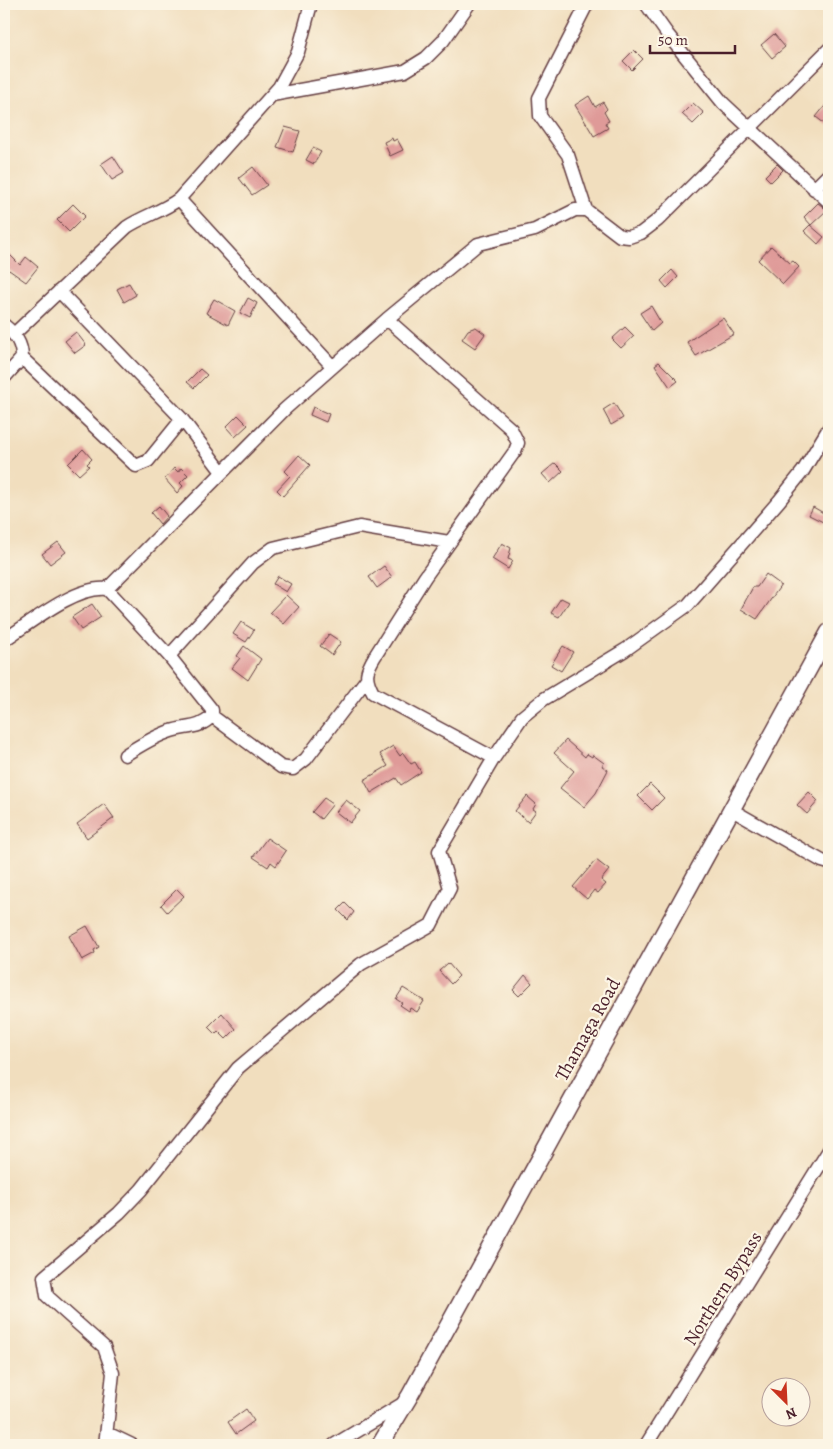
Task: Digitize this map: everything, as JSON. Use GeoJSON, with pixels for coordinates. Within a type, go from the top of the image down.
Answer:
{"type":"FeatureCollection","features":[{"type":"Feature","properties":{"kind":"main road","name":"Thamaga Road"},"geometry":{"type":"LineString","coordinates":[[380,1445],[829,632]]}},
{"type":"Feature","properties":{"kind":"street"},"geometry":{"type":"LineString","coordinates":[[14,334],[127,227],[179,199],[279,88],[298,52],[311,4]]}},
{"type":"Feature","properties":{"kind":"street"},"geometry":{"type":"LineString","coordinates":[[272,95],[405,71],[426,58],[443,41],[469,4]]}},
{"type":"Feature","properties":{"kind":"street"},"geometry":{"type":"LineString","coordinates":[[587,4],[538,98],[540,116],[568,155],[586,210],[620,236],[629,237],[642,233],[658,220],[748,128],[829,50]]}},
{"type":"Feature","properties":{"kind":"street"},"geometry":{"type":"LineString","coordinates":[[646,4],[668,35],[723,103],[829,202]]}},
{"type":"Feature","properties":{"kind":"street"},"geometry":{"type":"LineString","coordinates":[[814,189],[829,174]]}},
{"type":"Feature","properties":{"kind":"street"},"geometry":{"type":"LineString","coordinates":[[179,199],[332,366]]}},
{"type":"Feature","properties":{"kind":"street"},"geometry":{"type":"LineString","coordinates":[[4,640],[50,610],[88,590],[106,589],[222,472],[332,366],[478,244],[535,230],[575,210],[586,210]]}},
{"type":"Feature","properties":{"kind":"street"},"geometry":{"type":"LineString","coordinates":[[59,292],[182,419],[222,472]]}},
{"type":"Feature","properties":{"kind":"street"},"geometry":{"type":"LineString","coordinates":[[212,716],[281,767],[293,769],[306,759],[366,680],[368,667],[449,542],[515,451],[518,443],[511,429],[387,319]]}},
{"type":"Feature","properties":{"kind":"street"},"geometry":{"type":"LineString","coordinates":[[4,325],[14,334],[22,350],[22,358],[4,378]]}},
{"type":"Feature","properties":{"kind":"street"},"geometry":{"type":"LineString","coordinates":[[22,358],[136,466],[148,461],[182,419]]}},
{"type":"Feature","properties":{"kind":"street"},"geometry":{"type":"LineString","coordinates":[[132,1445],[106,1439],[113,1373],[104,1347],[47,1296],[44,1276],[119,1213],[141,1190],[238,1068],[361,964],[431,925],[450,888],[439,851],[494,758],[522,717],[534,707],[625,650],[688,605],[803,471],[829,428]]}},
{"type":"Feature","properties":{"kind":"street"},"geometry":{"type":"LineString","coordinates":[[169,656],[254,563],[273,548],[359,527],[449,542]]}},
{"type":"Feature","properties":{"kind":"street"},"geometry":{"type":"LineString","coordinates":[[106,589],[169,656],[212,710],[212,716]]}},
{"type":"Feature","properties":{"kind":"street"},"geometry":{"type":"LineString","coordinates":[[366,680],[372,693],[494,758]]}},
{"type":"Feature","properties":{"kind":"street"},"geometry":{"type":"LineString","coordinates":[[125,755],[157,736],[172,730],[199,726],[212,716]]}},
{"type":"Feature","properties":{"kind":"street"},"geometry":{"type":"LineString","coordinates":[[732,810],[822,861],[829,863]]}},
{"type":"Feature","properties":{"kind":"street","name":"Northern Bypass"},"geometry":{"type":"LineString","coordinates":[[646,1445],[829,1150]]}},
{"type":"Feature","properties":{"kind":"street"},"geometry":{"type":"LineString","coordinates":[[334,1445],[406,1401]]}},
{"type":"Feature","properties":{"kind":"building"},"geometry":{"type":"Polygon","coordinates":[[[774,34],[785,47],[772,58],[761,45],[774,34]]]}},
{"type":"Feature","properties":{"kind":"building"},"geometry":{"type":"Polygon","coordinates":[[[634,50],[643,59],[632,70],[623,61],[634,50]]]}},
{"type":"Feature","properties":{"kind":"building"},"geometry":{"type":"Polygon","coordinates":[[[589,96],[595,107],[603,102],[607,109],[604,112],[609,121],[605,123],[608,128],[594,136],[575,105],[589,96]]]}},
{"type":"Feature","properties":{"kind":"building"},"geometry":{"type":"Polygon","coordinates":[[[829,101],[829,127],[816,117],[829,101]]]}},
{"type":"Feature","properties":{"kind":"building"},"geometry":{"type":"Polygon","coordinates":[[[693,103],[704,113],[693,124],[682,114],[693,103]]]}},
{"type":"Feature","properties":{"kind":"building"},"geometry":{"type":"Polygon","coordinates":[[[285,127],[300,131],[293,152],[277,147],[285,127]]]}},
{"type":"Feature","properties":{"kind":"building"},"geometry":{"type":"Polygon","coordinates":[[[392,138],[393,141],[397,139],[403,150],[390,156],[384,142],[392,138]]]}},
{"type":"Feature","properties":{"kind":"building"},"geometry":{"type":"Polygon","coordinates":[[[313,148],[321,152],[314,164],[306,160],[313,148]]]}},
{"type":"Feature","properties":{"kind":"building"},"geometry":{"type":"Polygon","coordinates":[[[113,156],[124,173],[112,180],[101,164],[113,156]]]}},
{"type":"Feature","properties":{"kind":"building"},"geometry":{"type":"Polygon","coordinates":[[[777,164],[783,170],[771,182],[765,176],[777,164]]]}},
{"type":"Feature","properties":{"kind":"building"},"geometry":{"type":"Polygon","coordinates":[[[253,167],[267,185],[252,195],[239,178],[253,167]]]}},
{"type":"Feature","properties":{"kind":"building"},"geometry":{"type":"Polygon","coordinates":[[[818,203],[827,210],[811,225],[804,217],[818,203]]]}},
{"type":"Feature","properties":{"kind":"building"},"geometry":{"type":"Polygon","coordinates":[[[73,204],[85,216],[69,232],[57,220],[73,204]]]}},
{"type":"Feature","properties":{"kind":"building"},"geometry":{"type":"Polygon","coordinates":[[[810,225],[824,237],[818,244],[804,231],[810,225]]]}},
{"type":"Feature","properties":{"kind":"building"},"geometry":{"type":"Polygon","coordinates":[[[771,246],[790,263],[793,261],[799,267],[783,284],[758,260],[771,246]]]}},
{"type":"Feature","properties":{"kind":"building"},"geometry":{"type":"Polygon","coordinates":[[[4,249],[20,265],[26,257],[38,267],[26,282],[9,270],[4,275],[4,249]]]}},
{"type":"Feature","properties":{"kind":"building"},"geometry":{"type":"Polygon","coordinates":[[[672,270],[678,277],[667,288],[661,281],[672,270]]]}},
{"type":"Feature","properties":{"kind":"building"},"geometry":{"type":"Polygon","coordinates":[[[129,283],[136,295],[124,302],[117,289],[129,283]]]}},
{"type":"Feature","properties":{"kind":"building"},"geometry":{"type":"Polygon","coordinates":[[[248,298],[257,303],[250,318],[240,313],[248,298]]]}},
{"type":"Feature","properties":{"kind":"building"},"geometry":{"type":"Polygon","coordinates":[[[214,299],[235,311],[228,325],[206,313],[214,299]]]}},
{"type":"Feature","properties":{"kind":"building"},"geometry":{"type":"Polygon","coordinates":[[[651,306],[661,323],[652,331],[640,313],[651,306]]]}},
{"type":"Feature","properties":{"kind":"building"},"geometry":{"type":"Polygon","coordinates":[[[723,318],[734,334],[696,356],[687,342],[723,318]]]}},
{"type":"Feature","properties":{"kind":"building"},"geometry":{"type":"Polygon","coordinates":[[[476,327],[485,334],[475,348],[462,339],[468,330],[476,327]]]}},
{"type":"Feature","properties":{"kind":"building"},"geometry":{"type":"Polygon","coordinates":[[[625,327],[634,336],[621,348],[612,339],[625,327]]]}},
{"type":"Feature","properties":{"kind":"building"},"geometry":{"type":"Polygon","coordinates":[[[76,332],[86,345],[75,353],[65,341],[76,332]]]}},
{"type":"Feature","properties":{"kind":"building"},"geometry":{"type":"Polygon","coordinates":[[[659,362],[678,381],[670,387],[655,365],[659,362]]]}},
{"type":"Feature","properties":{"kind":"building"},"geometry":{"type":"Polygon","coordinates":[[[200,369],[207,375],[194,388],[187,382],[200,369]]]}},
{"type":"Feature","properties":{"kind":"building"},"geometry":{"type":"Polygon","coordinates":[[[614,403],[623,418],[611,425],[603,410],[614,403]]]}},
{"type":"Feature","properties":{"kind":"building"},"geometry":{"type":"Polygon","coordinates":[[[313,407],[329,414],[326,422],[310,415],[313,407]]]}},
{"type":"Feature","properties":{"kind":"building"},"geometry":{"type":"Polygon","coordinates":[[[238,415],[248,425],[235,437],[226,427],[238,415]]]}},
{"type":"Feature","properties":{"kind":"building"},"geometry":{"type":"Polygon","coordinates":[[[83,449],[92,459],[87,464],[89,466],[79,475],[68,464],[83,449]]]}},
{"type":"Feature","properties":{"kind":"building"},"geometry":{"type":"Polygon","coordinates":[[[299,455],[310,465],[283,496],[277,490],[290,476],[285,471],[299,455]]]}},
{"type":"Feature","properties":{"kind":"building"},"geometry":{"type":"Polygon","coordinates":[[[555,463],[563,471],[550,483],[542,474],[555,463]]]}},
{"type":"Feature","properties":{"kind":"building"},"geometry":{"type":"Polygon","coordinates":[[[174,468],[178,472],[181,468],[188,475],[180,483],[183,486],[177,493],[165,479],[174,468]]]}},
{"type":"Feature","properties":{"kind":"building"},"geometry":{"type":"Polygon","coordinates":[[[159,506],[167,516],[160,524],[151,513],[159,506]]]}},
{"type":"Feature","properties":{"kind":"building"},"geometry":{"type":"Polygon","coordinates":[[[813,507],[827,515],[823,522],[809,515],[813,507]]]}},
{"type":"Feature","properties":{"kind":"building"},"geometry":{"type":"Polygon","coordinates":[[[58,542],[66,552],[50,564],[42,554],[58,542]]]}},
{"type":"Feature","properties":{"kind":"building"},"geometry":{"type":"Polygon","coordinates":[[[502,543],[511,548],[508,559],[513,561],[508,569],[492,559],[502,543]]]}},
{"type":"Feature","properties":{"kind":"building"},"geometry":{"type":"Polygon","coordinates":[[[384,566],[392,577],[377,588],[369,577],[384,566]]]}},
{"type":"Feature","properties":{"kind":"building"},"geometry":{"type":"Polygon","coordinates":[[[766,574],[781,585],[757,619],[741,609],[753,587],[757,587],[766,574]]]}},
{"type":"Feature","properties":{"kind":"building"},"geometry":{"type":"Polygon","coordinates":[[[278,576],[291,584],[286,592],[273,584],[278,576]]]}},
{"type":"Feature","properties":{"kind":"building"},"geometry":{"type":"Polygon","coordinates":[[[286,595],[299,607],[284,624],[270,612],[286,595]]]}},
{"type":"Feature","properties":{"kind":"building"},"geometry":{"type":"Polygon","coordinates":[[[561,598],[569,602],[559,617],[551,613],[561,598]]]}},
{"type":"Feature","properties":{"kind":"building"},"geometry":{"type":"Polygon","coordinates":[[[92,604],[101,617],[81,630],[72,617],[92,604]]]}},
{"type":"Feature","properties":{"kind":"building"},"geometry":{"type":"Polygon","coordinates":[[[241,622],[254,630],[246,642],[233,634],[241,622]]]}},
{"type":"Feature","properties":{"kind":"building"},"geometry":{"type":"Polygon","coordinates":[[[329,634],[341,642],[332,655],[320,646],[329,634]]]}},
{"type":"Feature","properties":{"kind":"building"},"geometry":{"type":"Polygon","coordinates":[[[244,646],[261,659],[248,680],[232,668],[240,658],[237,656],[244,646]]]}},
{"type":"Feature","properties":{"kind":"building"},"geometry":{"type":"Polygon","coordinates":[[[563,646],[573,652],[561,671],[551,665],[563,646]]]}},
{"type":"Feature","properties":{"kind":"building"},"geometry":{"type":"Polygon","coordinates":[[[566,740],[585,757],[587,754],[592,757],[593,755],[604,763],[602,766],[608,770],[596,793],[584,807],[560,788],[574,771],[554,753],[566,740]]]}},
{"type":"Feature","properties":{"kind":"building"},"geometry":{"type":"Polygon","coordinates":[[[393,746],[400,756],[403,753],[411,764],[415,762],[421,772],[401,785],[396,778],[371,793],[364,780],[388,766],[380,754],[393,746]]]}},
{"type":"Feature","properties":{"kind":"building"},"geometry":{"type":"Polygon","coordinates":[[[650,784],[664,798],[652,810],[638,796],[650,784]]]}},
{"type":"Feature","properties":{"kind":"building"},"geometry":{"type":"Polygon","coordinates":[[[809,792],[818,801],[807,814],[797,805],[809,792]]]}},
{"type":"Feature","properties":{"kind":"building"},"geometry":{"type":"Polygon","coordinates":[[[527,796],[536,804],[533,809],[536,811],[528,822],[515,811],[527,796]]]}},
{"type":"Feature","properties":{"kind":"building"},"geometry":{"type":"Polygon","coordinates":[[[324,798],[333,804],[321,819],[312,812],[324,798]]]}},
{"type":"Feature","properties":{"kind":"building"},"geometry":{"type":"Polygon","coordinates":[[[346,800],[360,811],[350,823],[336,812],[346,800]]]}},
{"type":"Feature","properties":{"kind":"building"},"geometry":{"type":"Polygon","coordinates":[[[104,804],[114,818],[87,838],[77,824],[104,804]]]}},
{"type":"Feature","properties":{"kind":"building"},"geometry":{"type":"Polygon","coordinates":[[[267,838],[286,851],[276,866],[271,862],[268,867],[253,857],[267,838]]]}},
{"type":"Feature","properties":{"kind":"building"},"geometry":{"type":"Polygon","coordinates":[[[596,860],[609,870],[601,880],[606,884],[598,893],[594,890],[587,899],[573,887],[596,860]]]}},
{"type":"Feature","properties":{"kind":"building"},"geometry":{"type":"Polygon","coordinates":[[[177,889],[184,896],[167,912],[161,905],[177,889]]]}},
{"type":"Feature","properties":{"kind":"building"},"geometry":{"type":"Polygon","coordinates":[[[345,903],[354,912],[348,920],[338,910],[345,903]]]}},
{"type":"Feature","properties":{"kind":"building"},"geometry":{"type":"Polygon","coordinates":[[[87,926],[99,947],[94,950],[95,953],[82,960],[69,936],[87,926]]]}},
{"type":"Feature","properties":{"kind":"building"},"geometry":{"type":"Polygon","coordinates":[[[448,963],[459,976],[451,984],[439,971],[448,963]]]}},
{"type":"Feature","properties":{"kind":"building"},"geometry":{"type":"Polygon","coordinates":[[[525,975],[532,983],[519,996],[513,990],[525,975]]]}},
{"type":"Feature","properties":{"kind":"building"},"geometry":{"type":"Polygon","coordinates":[[[403,988],[424,1001],[417,1012],[410,1008],[409,1011],[400,1005],[402,1003],[396,999],[403,988]]]}},
{"type":"Feature","properties":{"kind":"building"},"geometry":{"type":"Polygon","coordinates":[[[222,1013],[236,1029],[226,1039],[218,1031],[215,1034],[208,1027],[222,1013]]]}},
{"type":"Feature","properties":{"kind":"building"},"geometry":{"type":"Polygon","coordinates":[[[246,1409],[254,1421],[236,1434],[228,1422],[246,1409]]]}}]}
